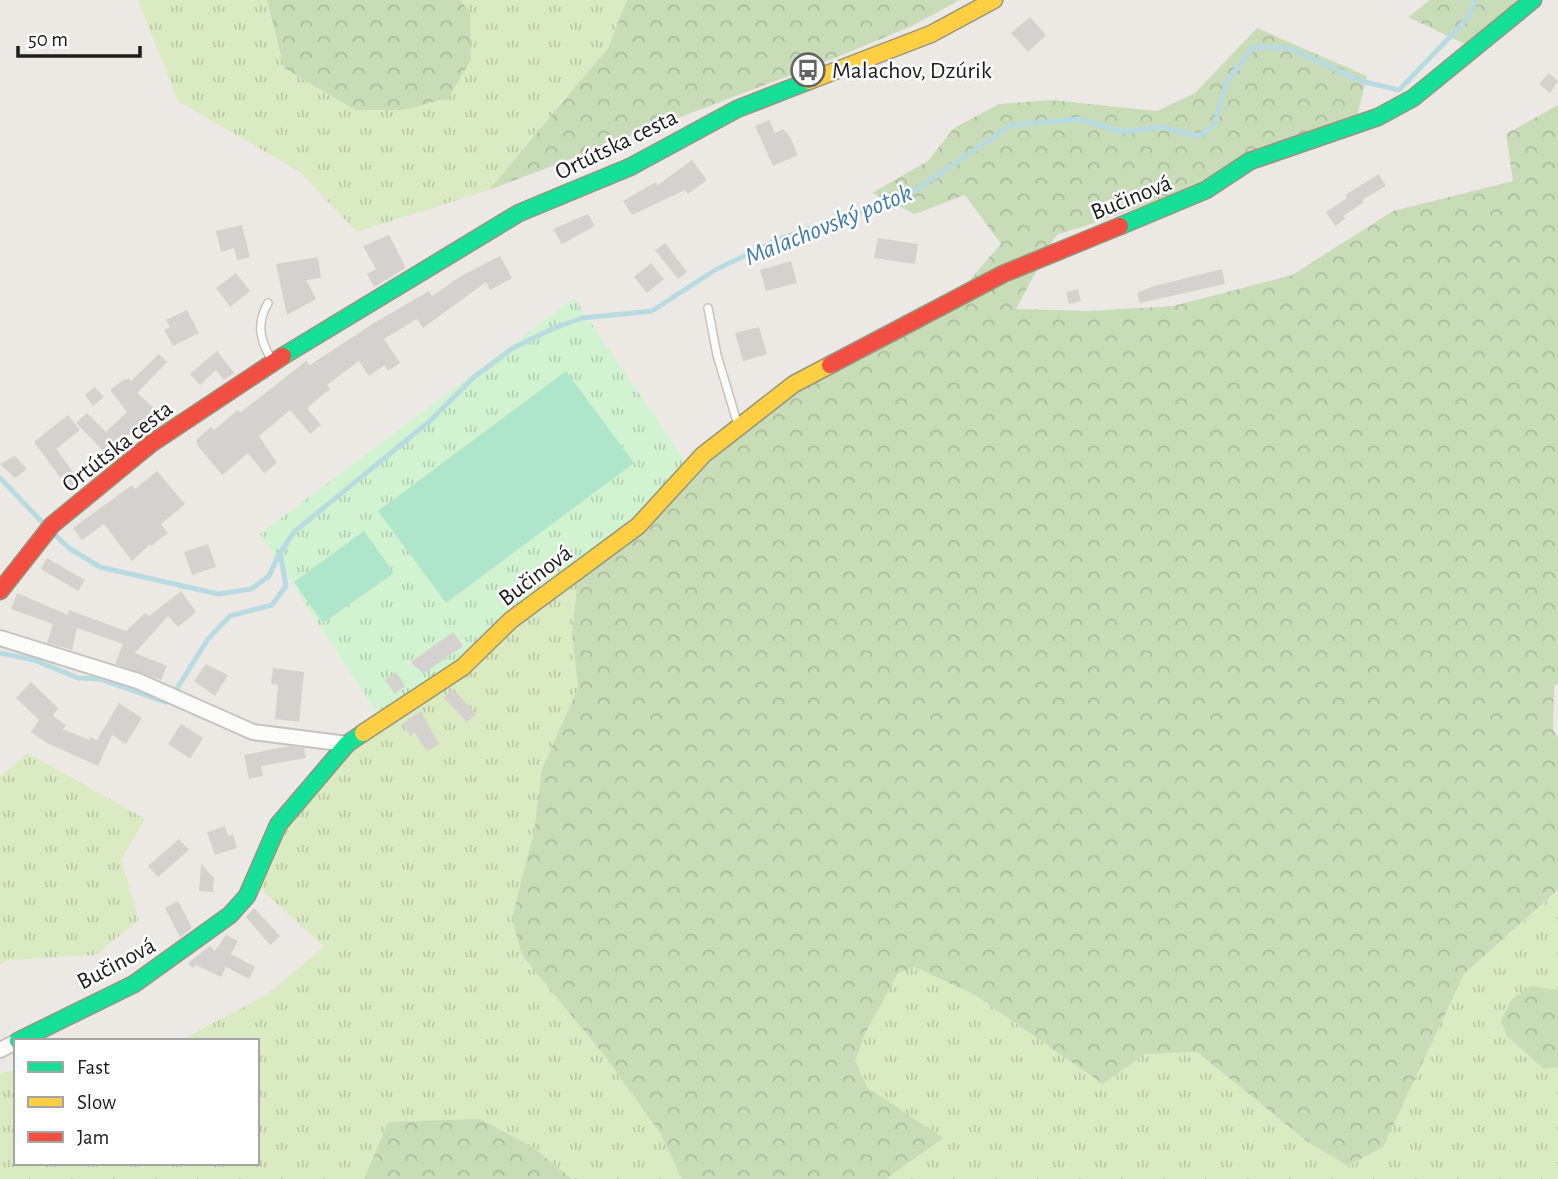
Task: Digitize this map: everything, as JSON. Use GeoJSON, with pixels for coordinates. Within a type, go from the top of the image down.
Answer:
{"type":"FeatureCollection","features":[{"type":"Feature","properties":{"kind":"street","name":"Ortútska cesta"},"geometry":{"type":"LineString","coordinates":[[1,584],[48,529],[152,443],[306,341],[398,289],[480,234],[519,213],[631,167],[737,109],[932,34],[994,0]]}},
{"type":"Feature","properties":{"kind":"street","name":"Bučinová"},"geometry":{"type":"LineString","coordinates":[[21,1039],[134,984],[230,915],[247,896],[278,824],[347,744],[463,667],[511,620],[638,526],[703,455],[794,384],[1003,274],[1206,190],[1250,161],[1378,117],[1413,98],[1533,0]]}},
{"type":"Feature","properties":{"kind":"street"},"geometry":{"type":"LineString","coordinates":[[0,638],[117,674],[170,694],[253,732],[347,744]]}},
{"type":"Feature","properties":{"kind":"lane"},"geometry":{"type":"LineString","coordinates":[[268,303],[260,325],[261,337],[274,363]]}},
{"type":"Feature","properties":{"kind":"lane"},"geometry":{"type":"LineString","coordinates":[[708,307],[717,355],[739,427]]}},
{"type":"Feature","properties":{"kind":"green space"},"geometry":{"type":"Polygon","coordinates":[[[138,0],[267,0],[284,68],[355,110],[403,110],[470,12],[460,0],[627,0],[608,48],[489,190],[357,232],[300,172],[178,101],[138,0]]]}},
{"type":"Feature","properties":{"kind":"green space"},"geometry":{"type":"Polygon","coordinates":[[[267,0],[460,0],[470,12],[471,60],[448,98],[403,110],[355,110],[284,68],[267,0]]]}},
{"type":"Feature","properties":{"kind":"green space"},"geometry":{"type":"Polygon","coordinates":[[[627,0],[960,0],[912,26],[820,64],[489,190],[608,48],[627,0]]]}},
{"type":"Feature","properties":{"kind":"green space"},"geometry":{"type":"Polygon","coordinates":[[[1430,0],[1521,0],[1467,45],[1408,17],[1430,0]]]}},
{"type":"Feature","properties":{"kind":"green space"},"geometry":{"type":"Polygon","coordinates":[[[1257,28],[1367,76],[1357,117],[1173,195],[1059,234],[1054,238],[1016,309],[1088,311],[1173,306],[1292,275],[1393,211],[1513,181],[1506,134],[1558,105],[1558,684],[1554,686],[1553,730],[1558,737],[1558,890],[1464,974],[1383,1147],[1348,1166],[1308,1142],[1197,1052],[1145,1054],[1103,1084],[975,995],[915,967],[898,973],[865,1034],[855,1061],[867,1087],[943,1138],[886,1179],[682,1179],[660,1133],[604,1055],[522,955],[512,918],[534,832],[542,769],[578,688],[572,633],[578,578],[754,414],[936,319],[1001,244],[965,195],[915,214],[872,193],[928,161],[954,128],[999,104],[1050,100],[1157,111],[1195,93],[1257,28]]]}},
{"type":"Feature","properties":{"kind":"green space"},"geometry":{"type":"Polygon","coordinates":[[[574,298],[695,476],[627,547],[604,558],[380,718],[260,534],[574,298]]]}},
{"type":"Feature","properties":{"kind":"green space"},"geometry":{"type":"Polygon","coordinates":[[[566,371],[634,463],[446,603],[378,511],[566,371]]]}},
{"type":"Feature","properties":{"kind":"green space"},"geometry":{"type":"Polygon","coordinates":[[[364,531],[394,573],[323,623],[294,582],[364,531]]]}},
{"type":"Feature","properties":{"kind":"green space"},"geometry":{"type":"Polygon","coordinates":[[[578,578],[572,633],[578,688],[542,769],[534,832],[604,1055],[660,1133],[682,1179],[572,1179],[531,1146],[388,1122],[364,1179],[0,1179],[0,1073],[13,1070],[14,1165],[259,1165],[259,1039],[183,1039],[265,996],[324,947],[258,886],[258,859],[337,748],[578,578]]]}},
{"type":"Feature","properties":{"kind":"green space"},"geometry":{"type":"Polygon","coordinates":[[[28,753],[145,819],[121,859],[139,920],[95,955],[8,960],[0,964],[0,776],[28,753]]]}},
{"type":"Feature","properties":{"kind":"green space"},"geometry":{"type":"Polygon","coordinates":[[[1558,891],[1558,1179],[886,1179],[942,1138],[867,1087],[855,1061],[865,1034],[898,973],[915,967],[975,995],[1103,1084],[1145,1054],[1197,1052],[1308,1142],[1348,1166],[1383,1147],[1464,974],[1558,891]]]}},
{"type":"Feature","properties":{"kind":"green space"},"geometry":{"type":"Polygon","coordinates":[[[1531,986],[1558,990],[1558,1067],[1544,1069],[1507,1036],[1501,1020],[1512,999],[1531,986]]]}},
{"type":"Feature","properties":{"kind":"green space"},"geometry":{"type":"Polygon","coordinates":[[[480,1119],[531,1146],[572,1179],[364,1179],[388,1122],[480,1119]]]}},
{"type":"Feature","properties":{"kind":"building"},"geometry":{"type":"Polygon","coordinates":[[[1030,17],[1046,35],[1028,52],[1011,33],[1030,17]]]}},
{"type":"Feature","properties":{"kind":"building"},"geometry":{"type":"Polygon","coordinates":[[[1549,73],[1558,81],[1550,93],[1539,84],[1549,73]]]}},
{"type":"Feature","properties":{"kind":"building"},"geometry":{"type":"Polygon","coordinates":[[[769,120],[775,133],[783,129],[789,135],[798,155],[773,166],[755,126],[769,120]]]}},
{"type":"Feature","properties":{"kind":"building"},"geometry":{"type":"Polygon","coordinates":[[[692,160],[707,180],[688,194],[685,190],[632,215],[623,201],[656,182],[658,185],[692,160]]]}},
{"type":"Feature","properties":{"kind":"building"},"geometry":{"type":"Polygon","coordinates":[[[1379,174],[1386,186],[1362,200],[1364,202],[1343,216],[1345,219],[1335,226],[1326,212],[1347,198],[1345,195],[1379,174]]]}},
{"type":"Feature","properties":{"kind":"building"},"geometry":{"type":"Polygon","coordinates":[[[588,214],[595,226],[562,244],[553,229],[588,214]]]}},
{"type":"Feature","properties":{"kind":"building"},"geometry":{"type":"Polygon","coordinates":[[[242,225],[250,257],[237,260],[234,248],[221,252],[216,231],[242,225]]]}},
{"type":"Feature","properties":{"kind":"building"},"geometry":{"type":"Polygon","coordinates":[[[389,235],[406,268],[374,287],[367,274],[376,269],[363,246],[389,235]]]}},
{"type":"Feature","properties":{"kind":"building"},"geometry":{"type":"Polygon","coordinates":[[[878,238],[918,244],[915,264],[874,258],[878,238]]]}},
{"type":"Feature","properties":{"kind":"building"},"geometry":{"type":"Polygon","coordinates":[[[665,243],[687,272],[678,279],[655,250],[665,243]]]}},
{"type":"Feature","properties":{"kind":"building"},"geometry":{"type":"Polygon","coordinates":[[[500,256],[512,278],[490,290],[486,282],[423,328],[417,319],[384,339],[400,363],[388,371],[385,365],[369,376],[359,361],[327,385],[330,389],[307,408],[321,425],[310,434],[290,410],[259,436],[277,463],[264,473],[248,453],[222,475],[198,446],[196,440],[211,427],[214,430],[238,410],[240,413],[306,361],[310,365],[429,291],[432,296],[461,276],[500,256]]]}},
{"type":"Feature","properties":{"kind":"building"},"geometry":{"type":"Polygon","coordinates":[[[318,257],[321,278],[306,280],[316,299],[287,315],[276,264],[318,257]]]}},
{"type":"Feature","properties":{"kind":"building"},"geometry":{"type":"Polygon","coordinates":[[[791,261],[797,283],[766,291],[760,270],[791,261]]]}},
{"type":"Feature","properties":{"kind":"building"},"geometry":{"type":"Polygon","coordinates":[[[651,263],[664,279],[647,293],[634,277],[651,263]]]}},
{"type":"Feature","properties":{"kind":"building"},"geometry":{"type":"Polygon","coordinates":[[[1222,269],[1225,284],[1140,303],[1137,293],[1151,287],[1222,269]]]}},
{"type":"Feature","properties":{"kind":"building"},"geometry":{"type":"Polygon","coordinates":[[[236,273],[250,291],[230,307],[216,288],[236,273]]]}},
{"type":"Feature","properties":{"kind":"building"},"geometry":{"type":"Polygon","coordinates":[[[1078,289],[1081,301],[1069,304],[1066,292],[1078,289]]]}},
{"type":"Feature","properties":{"kind":"building"},"geometry":{"type":"Polygon","coordinates":[[[187,310],[199,333],[173,346],[164,330],[170,327],[166,320],[187,310]]]}},
{"type":"Feature","properties":{"kind":"building"},"geometry":{"type":"Polygon","coordinates":[[[759,327],[767,354],[743,361],[735,333],[759,327]]]}},
{"type":"Feature","properties":{"kind":"building"},"geometry":{"type":"Polygon","coordinates":[[[217,351],[234,373],[224,380],[216,370],[200,385],[190,374],[217,351]]]}},
{"type":"Feature","properties":{"kind":"building"},"geometry":{"type":"Polygon","coordinates":[[[159,354],[167,362],[137,393],[155,409],[118,445],[122,449],[111,459],[76,423],[87,413],[106,432],[127,412],[110,390],[129,378],[131,381],[159,354]]]}},
{"type":"Feature","properties":{"kind":"building"},"geometry":{"type":"Polygon","coordinates":[[[95,387],[104,397],[93,406],[85,395],[95,387]]]}},
{"type":"Feature","properties":{"kind":"building"},"geometry":{"type":"Polygon","coordinates":[[[68,415],[80,430],[56,449],[82,484],[71,492],[34,442],[68,415]]]}},
{"type":"Feature","properties":{"kind":"building"},"geometry":{"type":"Polygon","coordinates":[[[15,456],[27,469],[15,478],[0,464],[15,456]]]}},
{"type":"Feature","properties":{"kind":"building"},"geometry":{"type":"Polygon","coordinates":[[[157,471],[185,504],[161,524],[168,533],[151,546],[150,544],[132,561],[104,524],[82,540],[73,528],[132,485],[135,489],[157,471]]]}},
{"type":"Feature","properties":{"kind":"building"},"geometry":{"type":"Polygon","coordinates":[[[208,544],[216,567],[192,575],[184,552],[208,544]]]}},
{"type":"Feature","properties":{"kind":"building"},"geometry":{"type":"Polygon","coordinates":[[[47,558],[85,580],[78,591],[41,569],[47,558]]]}},
{"type":"Feature","properties":{"kind":"building"},"geometry":{"type":"Polygon","coordinates":[[[181,591],[196,612],[178,627],[168,616],[135,653],[167,666],[161,680],[115,664],[123,644],[77,628],[72,650],[47,643],[53,624],[11,609],[17,593],[68,615],[69,610],[126,631],[145,613],[149,616],[181,591]]]}},
{"type":"Feature","properties":{"kind":"building"},"geometry":{"type":"Polygon","coordinates":[[[453,632],[463,646],[423,674],[411,662],[453,632]]]}},
{"type":"Feature","properties":{"kind":"building"},"geometry":{"type":"Polygon","coordinates":[[[206,664],[228,675],[215,696],[194,681],[206,664]]]}},
{"type":"Feature","properties":{"kind":"building"},"geometry":{"type":"Polygon","coordinates":[[[273,668],[304,672],[299,722],[275,719],[278,685],[271,684],[273,668]]]}},
{"type":"Feature","properties":{"kind":"building"},"geometry":{"type":"Polygon","coordinates":[[[396,672],[405,686],[395,694],[385,680],[396,672]]]}},
{"type":"Feature","properties":{"kind":"building"},"geometry":{"type":"Polygon","coordinates":[[[31,682],[58,708],[53,716],[66,725],[63,729],[89,740],[90,737],[97,740],[119,703],[142,718],[126,744],[112,735],[98,766],[47,743],[31,732],[39,720],[16,698],[31,682]]]}},
{"type":"Feature","properties":{"kind":"building"},"geometry":{"type":"Polygon","coordinates":[[[453,689],[476,714],[467,722],[444,698],[453,689]]]}},
{"type":"Feature","properties":{"kind":"building"},"geometry":{"type":"Polygon","coordinates":[[[421,711],[439,744],[427,751],[415,733],[410,736],[403,723],[421,711]]]}},
{"type":"Feature","properties":{"kind":"building"},"geometry":{"type":"Polygon","coordinates":[[[181,724],[203,738],[190,759],[168,744],[181,724]]]}},
{"type":"Feature","properties":{"kind":"building"},"geometry":{"type":"Polygon","coordinates":[[[289,746],[304,748],[306,758],[261,766],[263,776],[249,779],[244,755],[289,746]]]}},
{"type":"Feature","properties":{"kind":"building"},"geometry":{"type":"Polygon","coordinates":[[[225,826],[228,836],[233,834],[237,848],[215,855],[207,832],[225,826]]]}},
{"type":"Feature","properties":{"kind":"building"},"geometry":{"type":"Polygon","coordinates":[[[179,839],[189,850],[158,877],[148,866],[179,839]]]}},
{"type":"Feature","properties":{"kind":"building"},"geometry":{"type":"Polygon","coordinates":[[[201,864],[214,878],[213,892],[199,891],[201,864]]]}},
{"type":"Feature","properties":{"kind":"building"},"geometry":{"type":"Polygon","coordinates":[[[178,901],[192,928],[180,937],[165,908],[178,901]]]}},
{"type":"Feature","properties":{"kind":"building"},"geometry":{"type":"Polygon","coordinates":[[[254,908],[280,936],[270,945],[246,917],[254,908]]]}},
{"type":"Feature","properties":{"kind":"building"},"geometry":{"type":"Polygon","coordinates":[[[226,935],[238,941],[231,954],[255,967],[249,979],[226,967],[221,977],[196,965],[192,968],[188,963],[210,946],[215,951],[226,935]]]}},
{"type":"Feature","properties":{"kind":"waterway","name":"Malachovský potok"},"geometry":{"type":"LineString","coordinates":[[0,653],[34,660],[78,678],[100,679],[165,702],[176,690],[208,639],[230,616],[272,605],[286,586],[280,553],[294,532],[430,421],[473,378],[513,348],[582,318],[652,311],[715,270],[782,238],[904,198],[1011,125],[1080,119],[1122,132],[1160,127],[1199,136],[1215,124],[1226,83],[1253,47],[1289,48],[1361,81],[1399,90],[1468,18],[1476,0]]}},
{"type":"Feature","properties":{"kind":"waterway"},"geometry":{"type":"LineString","coordinates":[[0,478],[46,526]]}},
{"type":"Feature","properties":{"kind":"waterway"},"geometry":{"type":"LineString","coordinates":[[53,533],[69,548],[100,567],[218,594],[251,589],[269,576],[279,554]]}},
{"type":"Feature","properties":{"kind":"traffic: fast"},"geometry":{"type":"LineString","coordinates":[[1120,226],[1206,190],[1250,161],[1378,117],[1413,98],[1533,0]]}},
{"type":"Feature","properties":{"kind":"traffic: fast"},"geometry":{"type":"LineString","coordinates":[[283,356],[519,213],[630,167],[737,109],[809,81]]}},
{"type":"Feature","properties":{"kind":"traffic: fast"},"geometry":{"type":"LineString","coordinates":[[22,1039],[134,984],[230,915],[247,896],[278,825],[347,744],[363,733]]}},
{"type":"Feature","properties":{"kind":"traffic: slow"},"geometry":{"type":"LineString","coordinates":[[809,81],[931,34],[994,0]]}},
{"type":"Feature","properties":{"kind":"traffic: slow"},"geometry":{"type":"LineString","coordinates":[[363,733],[463,667],[511,620],[638,526],[703,455],[794,384],[830,365]]}},
{"type":"Feature","properties":{"kind":"traffic: jam"},"geometry":{"type":"LineString","coordinates":[[830,365],[1003,274],[1120,226]]}},
{"type":"Feature","properties":{"kind":"traffic: jam"},"geometry":{"type":"LineString","coordinates":[[0,591],[52,525],[152,443],[283,356]]}},
{"type":"Feature","properties":{"kind":"place","name":"Malachov, Dzúrik"},"geometry":{"type":"Point","coordinates":[808,70]}}]}
